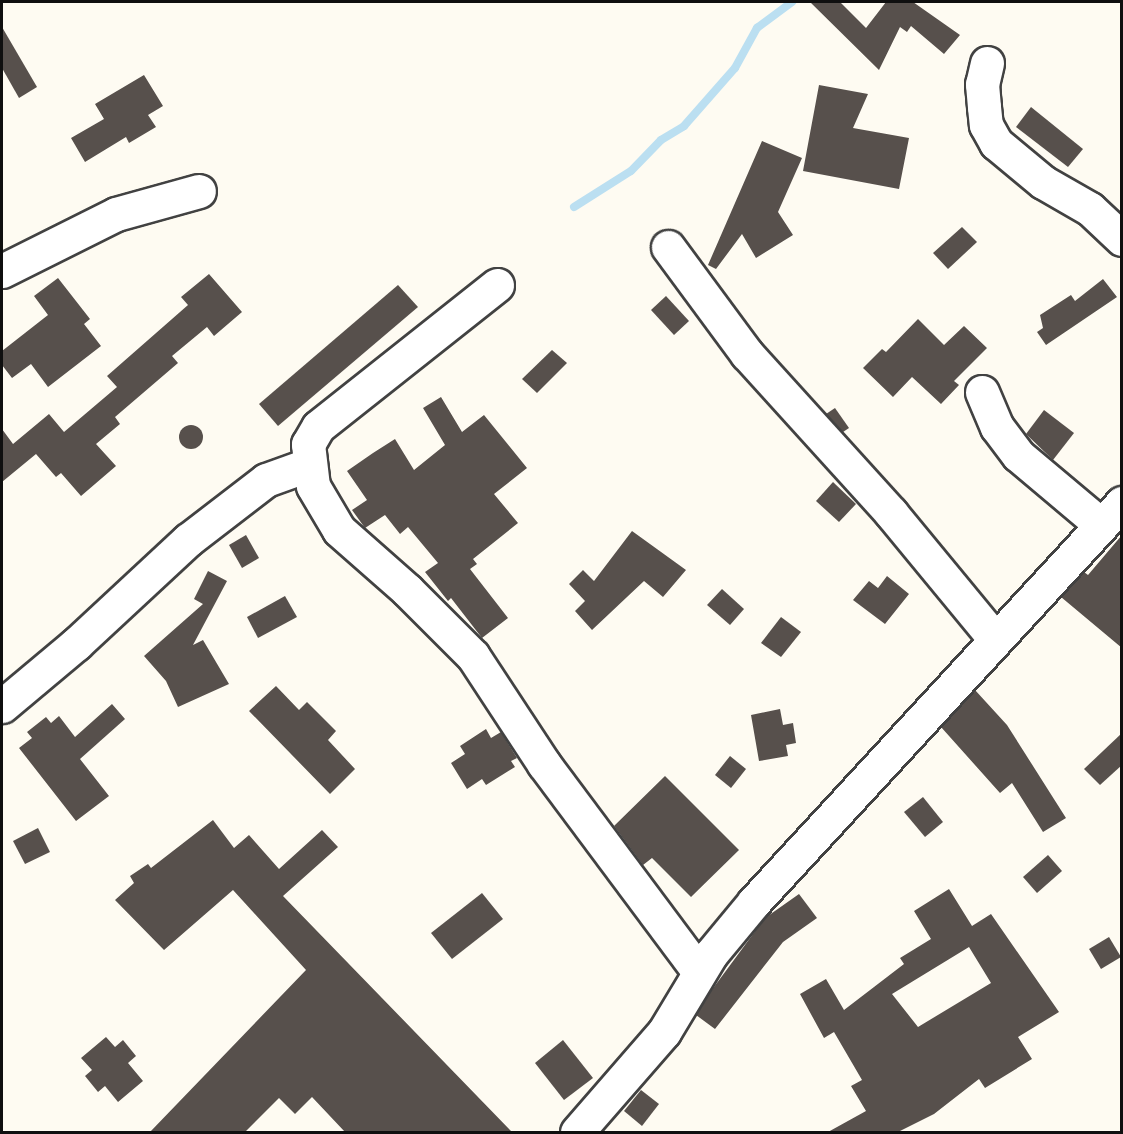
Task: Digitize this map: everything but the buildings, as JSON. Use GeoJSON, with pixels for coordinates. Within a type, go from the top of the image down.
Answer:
{"type":"FeatureCollection","features":[{"type":"Feature","properties":{"kind":"street"},"geometry":{"type":"LineString","coordinates":[[987,63],[982,84],[986,125],[996,143],[1043,182],[1090,209],[1122,239]]}},
{"type":"Feature","properties":{"kind":"street"},"geometry":{"type":"LineString","coordinates":[[2,271],[116,214],[199,191]]}},
{"type":"Feature","properties":{"kind":"street"},"geometry":{"type":"LineString","coordinates":[[668,247],[747,354],[891,513],[995,639]]}},
{"type":"Feature","properties":{"kind":"street"},"geometry":{"type":"LineString","coordinates":[[497,285],[318,428],[308,444],[308,465],[313,486],[339,530],[407,590],[473,656],[564,792],[699,972]]}},
{"type":"Feature","properties":{"kind":"street"},"geometry":{"type":"LineString","coordinates":[[577,1132],[664,1032],[699,972],[754,902],[1111,514],[1018,455],[997,427],[982,392]]}},
{"type":"Feature","properties":{"kind":"street"},"geometry":{"type":"LineString","coordinates":[[2,706],[76,644],[188,540],[266,480],[308,465]]}},
{"type":"Feature","properties":{"kind":"waterway"},"geometry":{"type":"LineString","coordinates":[[574,207],[631,171],[661,140],[684,126],[735,68],[757,28],[792,2]]}}]}
